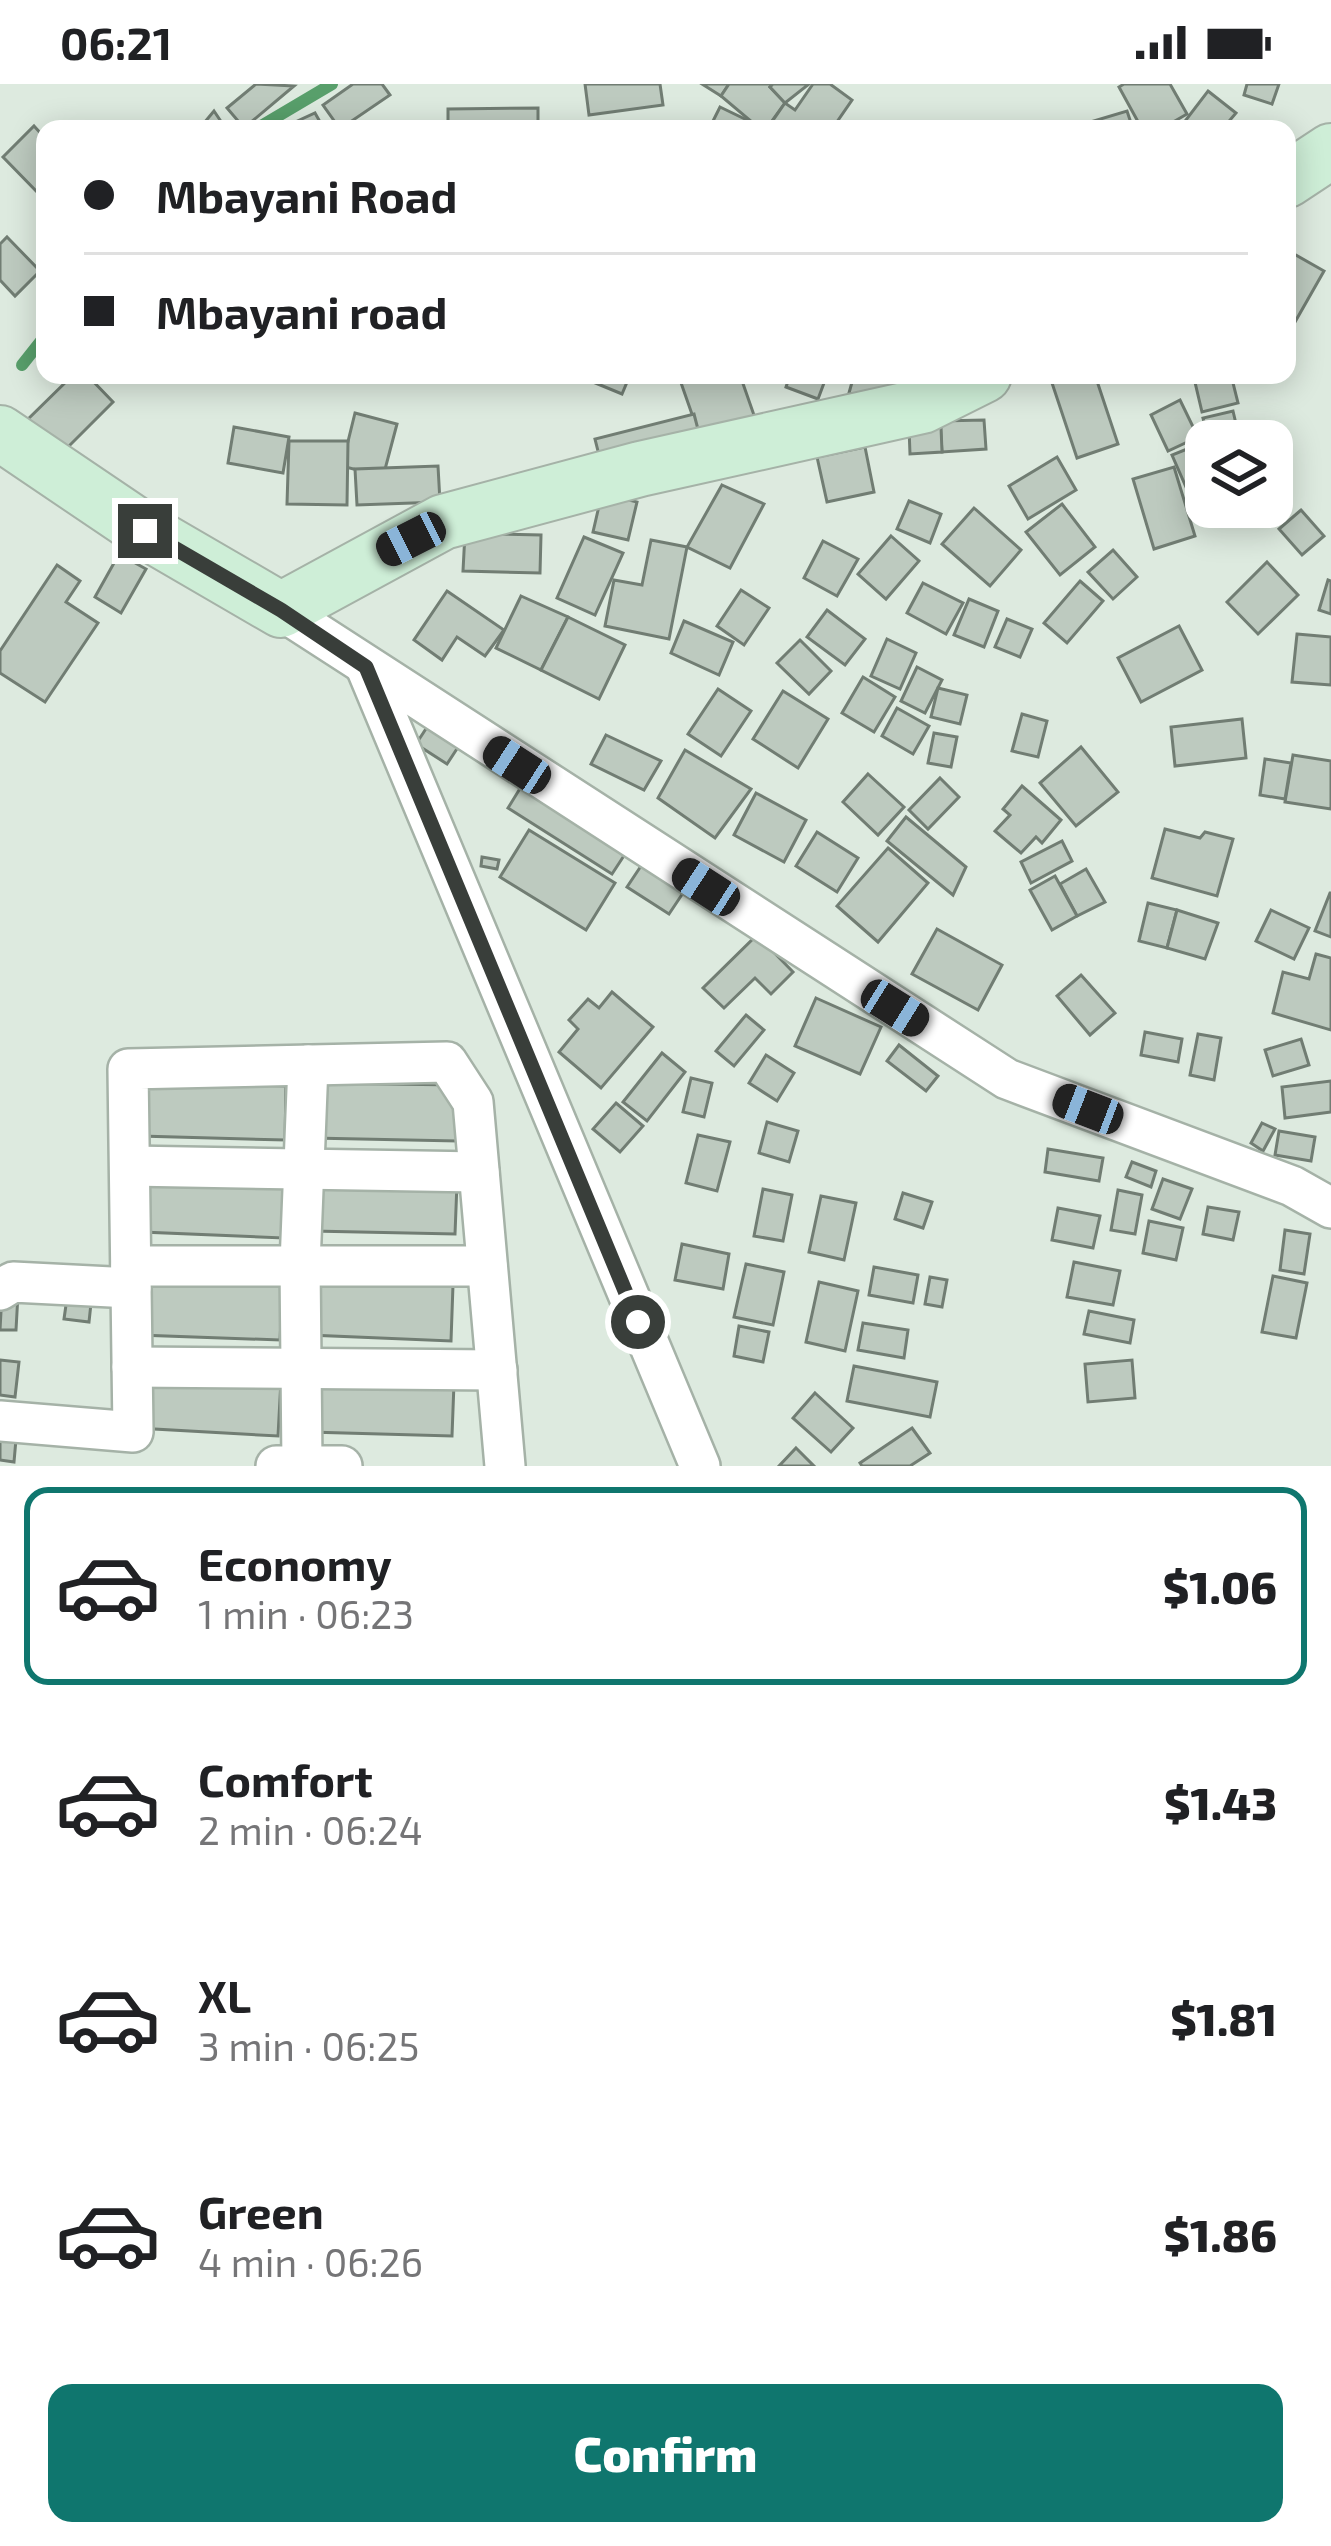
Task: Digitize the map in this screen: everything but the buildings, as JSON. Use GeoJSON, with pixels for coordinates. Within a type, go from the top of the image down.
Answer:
{"type":"FeatureCollection","features":[{"type":"Feature","properties":{"kind":"street"},"geometry":{"type":"LineString","coordinates":[[1296,174],[1331,151]]}},
{"type":"Feature","properties":{"kind":"street"},"geometry":{"type":"LineString","coordinates":[[281,610],[442,522],[640,469],[922,406],[966,384]]}},
{"type":"Feature","properties":{"kind":"street"},"geometry":{"type":"LineString","coordinates":[[0,434],[1007,1079],[1292,1186],[1331,1208]]}},
{"type":"Feature","properties":{"kind":"street"},"geometry":{"type":"LineString","coordinates":[[366,667],[700,1466]]}},
{"type":"Feature","properties":{"kind":"street"},"geometry":{"type":"LineString","coordinates":[[0,1421],[133,1449],[128,1069],[447,1062],[472,1102],[505,1466]]}},
{"type":"Feature","properties":{"kind":"street"},"geometry":{"type":"LineString","coordinates":[[308,1065],[301,1367],[289,1465],[342,1466]]}},
{"type":"Feature","properties":{"kind":"street"},"geometry":{"type":"LineString","coordinates":[[130,1166],[479,1172]]}},
{"type":"Feature","properties":{"kind":"street"},"geometry":{"type":"LineString","coordinates":[[0,1290],[14,1282],[300,1264],[488,1266]]}},
{"type":"Feature","properties":{"kind":"street"},"geometry":{"type":"LineString","coordinates":[[132,1367],[497,1370]]}},
{"type":"Feature","properties":{"kind":"waterway"},"geometry":{"type":"LineString","coordinates":[[271,120],[332,84]]}},
{"type":"Feature","properties":{"kind":"waterway"},"geometry":{"type":"LineString","coordinates":[[22,365],[36,347]]}},
{"type":"Feature","properties":{"kind":"route"},"geometry":{"type":"LineString","coordinates":[[145,531],[281,610],[366,667],[638,1322]]}}]}
